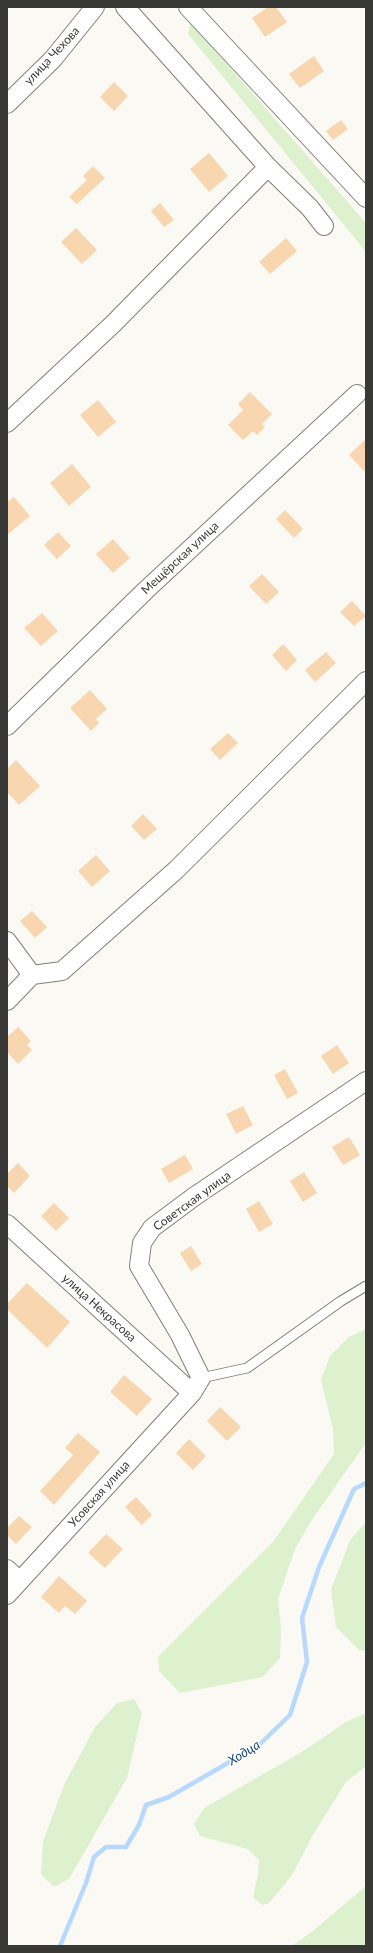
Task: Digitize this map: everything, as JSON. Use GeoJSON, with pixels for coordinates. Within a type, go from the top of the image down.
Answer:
{"type":"FeatureCollection","features":[{"type":"Feature","properties":{"kind":"street","name":"улица Чехова"},"geometry":{"type":"LineString","coordinates":[[7,104],[53,59],[95,7]]}},
{"type":"Feature","properties":{"kind":"street"},"geometry":{"type":"LineString","coordinates":[[125,7],[268,167],[310,208],[324,226]]}},
{"type":"Feature","properties":{"kind":"street"},"geometry":{"type":"LineString","coordinates":[[188,7],[366,198]]}},
{"type":"Feature","properties":{"kind":"street"},"geometry":{"type":"LineString","coordinates":[[7,423],[113,324],[268,167]]}},
{"type":"Feature","properties":{"kind":"street","name":"Мещёрская улица"},"geometry":{"type":"LineString","coordinates":[[7,726],[146,590],[357,394]]}},
{"type":"Feature","properties":{"kind":"street"},"geometry":{"type":"LineString","coordinates":[[7,1001],[32,975],[62,971],[176,870],[366,681]]}},
{"type":"Feature","properties":{"kind":"street"},"geometry":{"type":"LineString","coordinates":[[7,941],[32,975]]}},
{"type":"Feature","properties":{"kind":"street","name":"Советская улица"},"geometry":{"type":"LineString","coordinates":[[196,1385],[180,1335],[139,1266],[142,1243],[152,1228],[195,1196],[366,1081]]}},
{"type":"Feature","properties":{"kind":"street","name":"улица Некрасова"},"geometry":{"type":"LineString","coordinates":[[7,1224],[196,1385]]}},
{"type":"Feature","properties":{"kind":"street","name":"Усовская улица"},"geometry":{"type":"LineString","coordinates":[[7,1595],[13,1575],[196,1385]]}},
{"type":"Feature","properties":{"kind":"lane"},"geometry":{"type":"LineString","coordinates":[[196,1385],[247,1368],[366,1286]]}},
{"type":"Feature","properties":{"kind":"green space"},"geometry":{"type":"Polygon","coordinates":[[[190,24],[198,31],[366,223],[366,252],[188,34],[190,24]]]}},
{"type":"Feature","properties":{"kind":"green space"},"geometry":{"type":"Polygon","coordinates":[[[366,1329],[366,1443],[311,1521],[295,1549],[278,1599],[281,1630],[280,1658],[263,1677],[180,1693],[159,1671],[158,1657],[273,1542],[334,1454],[333,1429],[321,1380],[330,1356],[349,1337],[366,1329]]]}},
{"type":"Feature","properties":{"kind":"green space"},"geometry":{"type":"Polygon","coordinates":[[[366,1522],[366,1651],[359,1650],[336,1627],[331,1590],[350,1540],[366,1522]]]}},
{"type":"Feature","properties":{"kind":"green space"},"geometry":{"type":"Polygon","coordinates":[[[134,1699],[142,1713],[127,1778],[69,1879],[54,1887],[41,1874],[43,1841],[65,1783],[95,1727],[117,1703],[134,1699]]]}},
{"type":"Feature","properties":{"kind":"green space"},"geometry":{"type":"Polygon","coordinates":[[[366,1713],[366,1766],[346,1782],[314,1833],[292,1875],[269,1903],[262,1905],[253,1897],[258,1875],[259,1860],[248,1849],[200,1836],[194,1824],[204,1808],[300,1753],[346,1722],[366,1713]]]}},
{"type":"Feature","properties":{"kind":"green space"},"geometry":{"type":"Polygon","coordinates":[[[366,1886],[366,1946],[292,1946],[314,1930],[366,1886]]]}},
{"type":"Feature","properties":{"kind":"building"},"geometry":{"type":"Polygon","coordinates":[[[268,7],[276,7],[287,22],[265,37],[252,18],[268,7]]]}},
{"type":"Feature","properties":{"kind":"building"},"geometry":{"type":"Polygon","coordinates":[[[314,56],[324,71],[300,88],[289,74],[314,56]]]}},
{"type":"Feature","properties":{"kind":"building"},"geometry":{"type":"Polygon","coordinates":[[[114,82],[128,96],[114,111],[100,97],[114,82]]]}},
{"type":"Feature","properties":{"kind":"building"},"geometry":{"type":"Polygon","coordinates":[[[341,120],[348,129],[333,140],[326,131],[341,120]]]}},
{"type":"Feature","properties":{"kind":"building"},"geometry":{"type":"Polygon","coordinates":[[[209,153],[228,176],[209,192],[190,169],[209,153]]]}},
{"type":"Feature","properties":{"kind":"building"},"geometry":{"type":"Polygon","coordinates":[[[93,166],[105,178],[77,204],[69,197],[87,180],[83,176],[93,166]]]}},
{"type":"Feature","properties":{"kind":"building"},"geometry":{"type":"Polygon","coordinates":[[[160,203],[174,220],[164,227],[151,211],[160,203]]]}},
{"type":"Feature","properties":{"kind":"building"},"geometry":{"type":"Polygon","coordinates":[[[76,228],[97,250],[82,264],[61,242],[76,228]]]}},
{"type":"Feature","properties":{"kind":"building"},"geometry":{"type":"Polygon","coordinates":[[[286,238],[297,251],[270,274],[259,262],[286,238]]]}},
{"type":"Feature","properties":{"kind":"building"},"geometry":{"type":"Polygon","coordinates":[[[250,392],[272,414],[262,424],[265,427],[257,435],[253,431],[243,440],[228,425],[243,410],[238,404],[250,392]]]}},
{"type":"Feature","properties":{"kind":"building"},"geometry":{"type":"Polygon","coordinates":[[[98,400],[116,422],[98,437],[80,415],[98,400]]]}},
{"type":"Feature","properties":{"kind":"building"},"geometry":{"type":"Polygon","coordinates":[[[366,439],[366,473],[349,455],[366,439]]]}},
{"type":"Feature","properties":{"kind":"building"},"geometry":{"type":"Polygon","coordinates":[[[72,464],[91,487],[69,506],[50,483],[72,464]]]}},
{"type":"Feature","properties":{"kind":"building"},"geometry":{"type":"Polygon","coordinates":[[[14,497],[30,516],[7,535],[7,502],[14,497]]]}},
{"type":"Feature","properties":{"kind":"building"},"geometry":{"type":"Polygon","coordinates":[[[285,510],[303,529],[294,538],[276,519],[285,510]]]}},
{"type":"Feature","properties":{"kind":"building"},"geometry":{"type":"Polygon","coordinates":[[[58,532],[71,546],[57,559],[44,545],[58,532]]]}},
{"type":"Feature","properties":{"kind":"building"},"geometry":{"type":"Polygon","coordinates":[[[113,539],[130,558],[113,573],[96,554],[113,539]]]}},
{"type":"Feature","properties":{"kind":"building"},"geometry":{"type":"Polygon","coordinates":[[[262,574],[279,592],[266,604],[249,586],[262,574]]]}},
{"type":"Feature","properties":{"kind":"building"},"geometry":{"type":"Polygon","coordinates":[[[352,601],[366,616],[354,626],[340,612],[352,601]]]}},
{"type":"Feature","properties":{"kind":"building"},"geometry":{"type":"Polygon","coordinates":[[[42,613],[58,631],[41,646],[24,628],[42,613]]]}},
{"type":"Feature","properties":{"kind":"building"},"geometry":{"type":"Polygon","coordinates":[[[283,644],[297,660],[286,671],[272,655],[283,644]]]}},
{"type":"Feature","properties":{"kind":"building"},"geometry":{"type":"Polygon","coordinates":[[[326,652],[336,663],[315,682],[305,670],[326,652]]]}},
{"type":"Feature","properties":{"kind":"building"},"geometry":{"type":"Polygon","coordinates":[[[90,690],[107,709],[96,719],[99,723],[91,731],[70,708],[90,690]]]}},
{"type":"Feature","properties":{"kind":"building"},"geometry":{"type":"Polygon","coordinates":[[[228,733],[238,743],[220,760],[210,749],[228,733]]]}},
{"type":"Feature","properties":{"kind":"building"},"geometry":{"type":"Polygon","coordinates":[[[16,760],[40,786],[19,805],[7,792],[7,769],[16,760]]]}},
{"type":"Feature","properties":{"kind":"building"},"geometry":{"type":"Polygon","coordinates":[[[143,814],[157,829],[144,840],[131,826],[143,814]]]}},
{"type":"Feature","properties":{"kind":"building"},"geometry":{"type":"Polygon","coordinates":[[[96,855],[110,871],[92,887],[78,871],[96,855]]]}},
{"type":"Feature","properties":{"kind":"building"},"geometry":{"type":"Polygon","coordinates":[[[32,911],[47,927],[35,938],[20,921],[32,911]]]}},
{"type":"Feature","properties":{"kind":"building"},"geometry":{"type":"Polygon","coordinates":[[[18,1027],[31,1041],[27,1045],[32,1050],[18,1064],[7,1052],[7,1037],[18,1027]]]}},
{"type":"Feature","properties":{"kind":"building"},"geometry":{"type":"Polygon","coordinates":[[[337,1045],[349,1063],[333,1074],[321,1056],[337,1045]]]}},
{"type":"Feature","properties":{"kind":"building"},"geometry":{"type":"Polygon","coordinates":[[[285,1069],[298,1093],[287,1099],[274,1075],[285,1069]]]}},
{"type":"Feature","properties":{"kind":"building"},"geometry":{"type":"Polygon","coordinates":[[[243,1106],[253,1125],[236,1134],[226,1114],[243,1106]]]}},
{"type":"Feature","properties":{"kind":"building"},"geometry":{"type":"Polygon","coordinates":[[[349,1137],[360,1155],[343,1165],[332,1147],[349,1137]]]}},
{"type":"Feature","properties":{"kind":"building"},"geometry":{"type":"Polygon","coordinates":[[[185,1155],[193,1169],[169,1183],[161,1169],[185,1155]]]}},
{"type":"Feature","properties":{"kind":"building"},"geometry":{"type":"Polygon","coordinates":[[[18,1163],[30,1176],[14,1193],[7,1186],[7,1174],[18,1163]]]}},
{"type":"Feature","properties":{"kind":"building"},"geometry":{"type":"Polygon","coordinates":[[[304,1172],[317,1193],[303,1202],[290,1181],[304,1172]]]}},
{"type":"Feature","properties":{"kind":"building"},"geometry":{"type":"Polygon","coordinates":[[[259,1201],[273,1224],[259,1232],[246,1209],[259,1201]]]}},
{"type":"Feature","properties":{"kind":"building"},"geometry":{"type":"Polygon","coordinates":[[[54,1203],[69,1218],[56,1231],[41,1216],[54,1203]]]}},
{"type":"Feature","properties":{"kind":"building"},"geometry":{"type":"Polygon","coordinates":[[[191,1246],[202,1264],[191,1271],[180,1253],[191,1246]]]}},
{"type":"Feature","properties":{"kind":"building"},"geometry":{"type":"Polygon","coordinates":[[[27,1283],[70,1322],[47,1348],[7,1309],[7,1304],[27,1283]]]}},
{"type":"Feature","properties":{"kind":"building"},"geometry":{"type":"Polygon","coordinates":[[[124,1375],[152,1399],[137,1416],[110,1392],[124,1375]]]}},
{"type":"Feature","properties":{"kind":"building"},"geometry":{"type":"Polygon","coordinates":[[[220,1407],[241,1427],[227,1441],[207,1421],[220,1407]]]}},
{"type":"Feature","properties":{"kind":"building"},"geometry":{"type":"Polygon","coordinates":[[[78,1433],[100,1452],[54,1505],[40,1491],[73,1455],[65,1448],[78,1433]]]}},
{"type":"Feature","properties":{"kind":"building"},"geometry":{"type":"Polygon","coordinates":[[[189,1439],[206,1456],[193,1470],[176,1453],[189,1439]]]}},
{"type":"Feature","properties":{"kind":"building"},"geometry":{"type":"Polygon","coordinates":[[[136,1497],[152,1515],[142,1525],[125,1507],[136,1497]]]}},
{"type":"Feature","properties":{"kind":"building"},"geometry":{"type":"Polygon","coordinates":[[[19,1516],[32,1527],[16,1544],[7,1535],[7,1528],[19,1516]]]}},
{"type":"Feature","properties":{"kind":"building"},"geometry":{"type":"Polygon","coordinates":[[[106,1534],[123,1549],[105,1568],[88,1553],[106,1534]]]}},
{"type":"Feature","properties":{"kind":"building"},"geometry":{"type":"Polygon","coordinates":[[[59,1576],[87,1601],[75,1614],[65,1606],[59,1613],[41,1597],[59,1576]]]}},
{"type":"Feature","properties":{"kind":"waterway","name":"Ходца"},"geometry":{"type":"LineString","coordinates":[[60,1946],[86,1883],[94,1857],[106,1847],[126,1847],[139,1825],[146,1805],[169,1797],[259,1745],[290,1715],[307,1662],[302,1618],[319,1567],[354,1489],[366,1483]]}}]}
